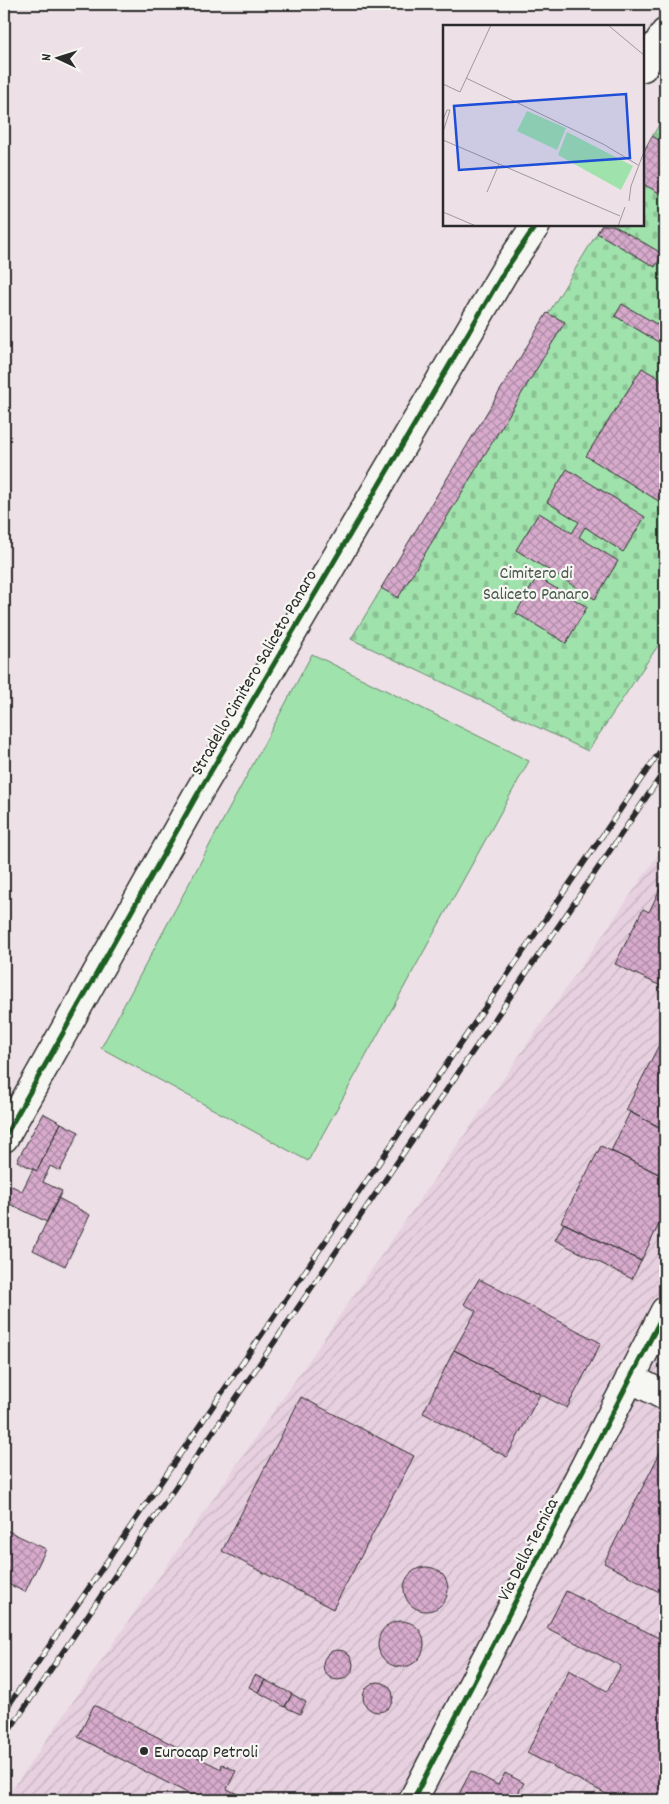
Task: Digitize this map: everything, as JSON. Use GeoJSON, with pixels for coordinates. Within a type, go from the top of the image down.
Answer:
{"type":"FeatureCollection","features":[{"type":"Feature","properties":{"kind":"street"},"geometry":{"type":"LineString","coordinates":[[644,65],[665,33]]}},
{"type":"Feature","properties":{"kind":"street","name":"Stradello Cimitero Saliceto Panaro"},"geometry":{"type":"LineString","coordinates":[[4,1138],[202,786],[504,272],[535,226]]}},
{"type":"Feature","properties":{"kind":"street","name":"Via Della Tecnica"},"geometry":{"type":"LineString","coordinates":[[413,1800],[665,1311]]}},
{"type":"Feature","properties":{"kind":"street"},"geometry":{"type":"LineString","coordinates":[[630,1378],[665,1396]]}},
{"type":"Feature","properties":{"kind":"shaded area"},"geometry":{"type":"Polygon","coordinates":[[[665,845],[665,1800],[5,1800],[665,845]]]}},
{"type":"Feature","properties":{"kind":"green space","name":"Cimitero di Saliceto Panaro"},"geometry":{"type":"Polygon","coordinates":[[[665,114],[665,635],[588,751],[351,639],[601,226],[644,226],[644,151],[665,114]]]}},
{"type":"Feature","properties":{"kind":"green space"},"geometry":{"type":"Polygon","coordinates":[[[312,654],[529,761],[308,1161],[101,1048],[312,654]]]}},
{"type":"Feature","properties":{"kind":"building"},"geometry":{"type":"Polygon","coordinates":[[[652,136],[665,144],[665,196],[644,185],[644,151],[652,136]]]}},
{"type":"Feature","properties":{"kind":"building"},"geometry":{"type":"Polygon","coordinates":[[[601,226],[615,226],[663,254],[655,267],[597,233],[601,226]]]}},
{"type":"Feature","properties":{"kind":"building"},"geometry":{"type":"Polygon","coordinates":[[[622,304],[665,329],[665,346],[615,316],[622,304]]]}},
{"type":"Feature","properties":{"kind":"building"},"geometry":{"type":"Polygon","coordinates":[[[547,313],[565,322],[398,598],[381,588],[547,313]]]}},
{"type":"Feature","properties":{"kind":"building"},"geometry":{"type":"Polygon","coordinates":[[[642,368],[665,382],[665,505],[586,456],[642,368]]]}},
{"type":"Feature","properties":{"kind":"building"},"geometry":{"type":"Polygon","coordinates":[[[567,469],[645,517],[623,552],[585,527],[579,537],[618,561],[595,599],[516,550],[539,513],[572,533],[579,522],[547,502],[567,469]]]}},
{"type":"Feature","properties":{"kind":"building"},"geometry":{"type":"Polygon","coordinates":[[[537,577],[587,607],[566,643],[516,613],[537,577]]]}},
{"type":"Feature","properties":{"kind":"building"},"geometry":{"type":"Polygon","coordinates":[[[665,879],[665,988],[615,964],[643,909],[649,912],[665,879]]]}},
{"type":"Feature","properties":{"kind":"building"},"geometry":{"type":"Polygon","coordinates":[[[665,1035],[665,1130],[626,1110],[665,1035]]]}},
{"type":"Feature","properties":{"kind":"building"},"geometry":{"type":"Polygon","coordinates":[[[630,1112],[665,1130],[665,1177],[611,1151],[630,1112]]]}},
{"type":"Feature","properties":{"kind":"building"},"geometry":{"type":"Polygon","coordinates":[[[43,1113],[61,1123],[37,1171],[17,1161],[43,1113]]]}},
{"type":"Feature","properties":{"kind":"building"},"geometry":{"type":"Polygon","coordinates":[[[61,1123],[79,1132],[60,1171],[50,1166],[43,1182],[62,1191],[47,1222],[4,1201],[4,1199],[10,1185],[22,1191],[33,1169],[37,1171],[61,1123]]]}},
{"type":"Feature","properties":{"kind":"building"},"geometry":{"type":"Polygon","coordinates":[[[601,1146],[665,1177],[665,1212],[641,1261],[561,1222],[601,1146]]]}},
{"type":"Feature","properties":{"kind":"building"},"geometry":{"type":"Polygon","coordinates":[[[58,1198],[90,1215],[65,1266],[33,1250],[58,1198]]]}},
{"type":"Feature","properties":{"kind":"building"},"geometry":{"type":"Polygon","coordinates":[[[564,1223],[641,1261],[632,1279],[555,1240],[564,1223]]]}},
{"type":"Feature","properties":{"kind":"building"},"geometry":{"type":"Polygon","coordinates":[[[479,1279],[601,1343],[567,1408],[454,1350],[476,1311],[464,1304],[479,1279]]]}},
{"type":"Feature","properties":{"kind":"building"},"geometry":{"type":"Polygon","coordinates":[[[454,1350],[540,1394],[507,1457],[423,1413],[454,1350]]]}},
{"type":"Feature","properties":{"kind":"building"},"geometry":{"type":"Polygon","coordinates":[[[301,1397],[414,1456],[333,1609],[222,1551],[301,1397]]]}},
{"type":"Feature","properties":{"kind":"building"},"geometry":{"type":"Polygon","coordinates":[[[665,1443],[665,1595],[604,1563],[665,1443]]]}},
{"type":"Feature","properties":{"kind":"building"},"geometry":{"type":"Polygon","coordinates":[[[4,1529],[46,1549],[25,1592],[4,1582],[4,1529]]]}},
{"type":"Feature","properties":{"kind":"building"},"geometry":{"type":"Polygon","coordinates":[[[426,1567],[438,1571],[444,1577],[448,1589],[444,1601],[438,1607],[426,1611],[414,1607],[408,1601],[404,1589],[408,1577],[414,1571],[426,1567]]]}},
{"type":"Feature","properties":{"kind":"building"},"geometry":{"type":"Polygon","coordinates":[[[566,1591],[665,1641],[665,1800],[660,1798],[659,1800],[618,1800],[527,1753],[569,1670],[607,1691],[621,1666],[547,1628],[566,1591]]]}},
{"type":"Feature","properties":{"kind":"building"},"geometry":{"type":"Polygon","coordinates":[[[406,1621],[418,1627],[423,1635],[423,1653],[418,1661],[410,1666],[396,1667],[384,1661],[379,1653],[378,1639],[384,1627],[392,1622],[406,1621]]]}},
{"type":"Feature","properties":{"kind":"building"},"geometry":{"type":"Polygon","coordinates":[[[338,1650],[344,1651],[352,1659],[352,1671],[344,1679],[338,1680],[332,1679],[324,1671],[323,1665],[324,1659],[332,1651],[338,1650]]]}},
{"type":"Feature","properties":{"kind":"building"},"geometry":{"type":"Polygon","coordinates":[[[255,1675],[265,1680],[258,1692],[249,1687],[255,1675]]]}},
{"type":"Feature","properties":{"kind":"building"},"geometry":{"type":"Polygon","coordinates":[[[265,1680],[292,1694],[285,1707],[258,1692],[265,1680]]]}},
{"type":"Feature","properties":{"kind":"building"},"geometry":{"type":"Polygon","coordinates":[[[378,1682],[389,1686],[393,1697],[389,1708],[378,1712],[367,1708],[363,1697],[367,1686],[378,1682]]]}},
{"type":"Feature","properties":{"kind":"building"},"geometry":{"type":"Polygon","coordinates":[[[292,1694],[306,1702],[300,1714],[285,1707],[292,1694]]]}},
{"type":"Feature","properties":{"kind":"building","name":"Eurocap Petroli"},"geometry":{"type":"Polygon","coordinates":[[[94,1705],[221,1769],[222,1764],[236,1771],[227,1789],[250,1800],[201,1800],[78,1737],[94,1705]]]}},
{"type":"Feature","properties":{"kind":"building"},"geometry":{"type":"Polygon","coordinates":[[[471,1771],[498,1785],[505,1773],[524,1783],[517,1795],[526,1800],[461,1800],[457,1798],[471,1771]]]}},
{"type":"Feature","properties":{"kind":"railway"},"geometry":{"type":"LineString","coordinates":[[4,1712],[665,744]]}},
{"type":"Feature","properties":{"kind":"railway"},"geometry":{"type":"LineString","coordinates":[[4,1738],[665,770]]}},
{"type":"Feature","properties":{"kind":"cycle path"},"geometry":{"type":"LineString","coordinates":[[4,1138],[197,795],[504,272],[535,226]]}},
{"type":"Feature","properties":{"kind":"cycle path"},"geometry":{"type":"LineString","coordinates":[[413,1800],[665,1311]]}},
{"type":"Feature","properties":{"kind":"place","name":"Eurocap Petroli"},"geometry":{"type":"Point","coordinates":[144,1751]}}]}
